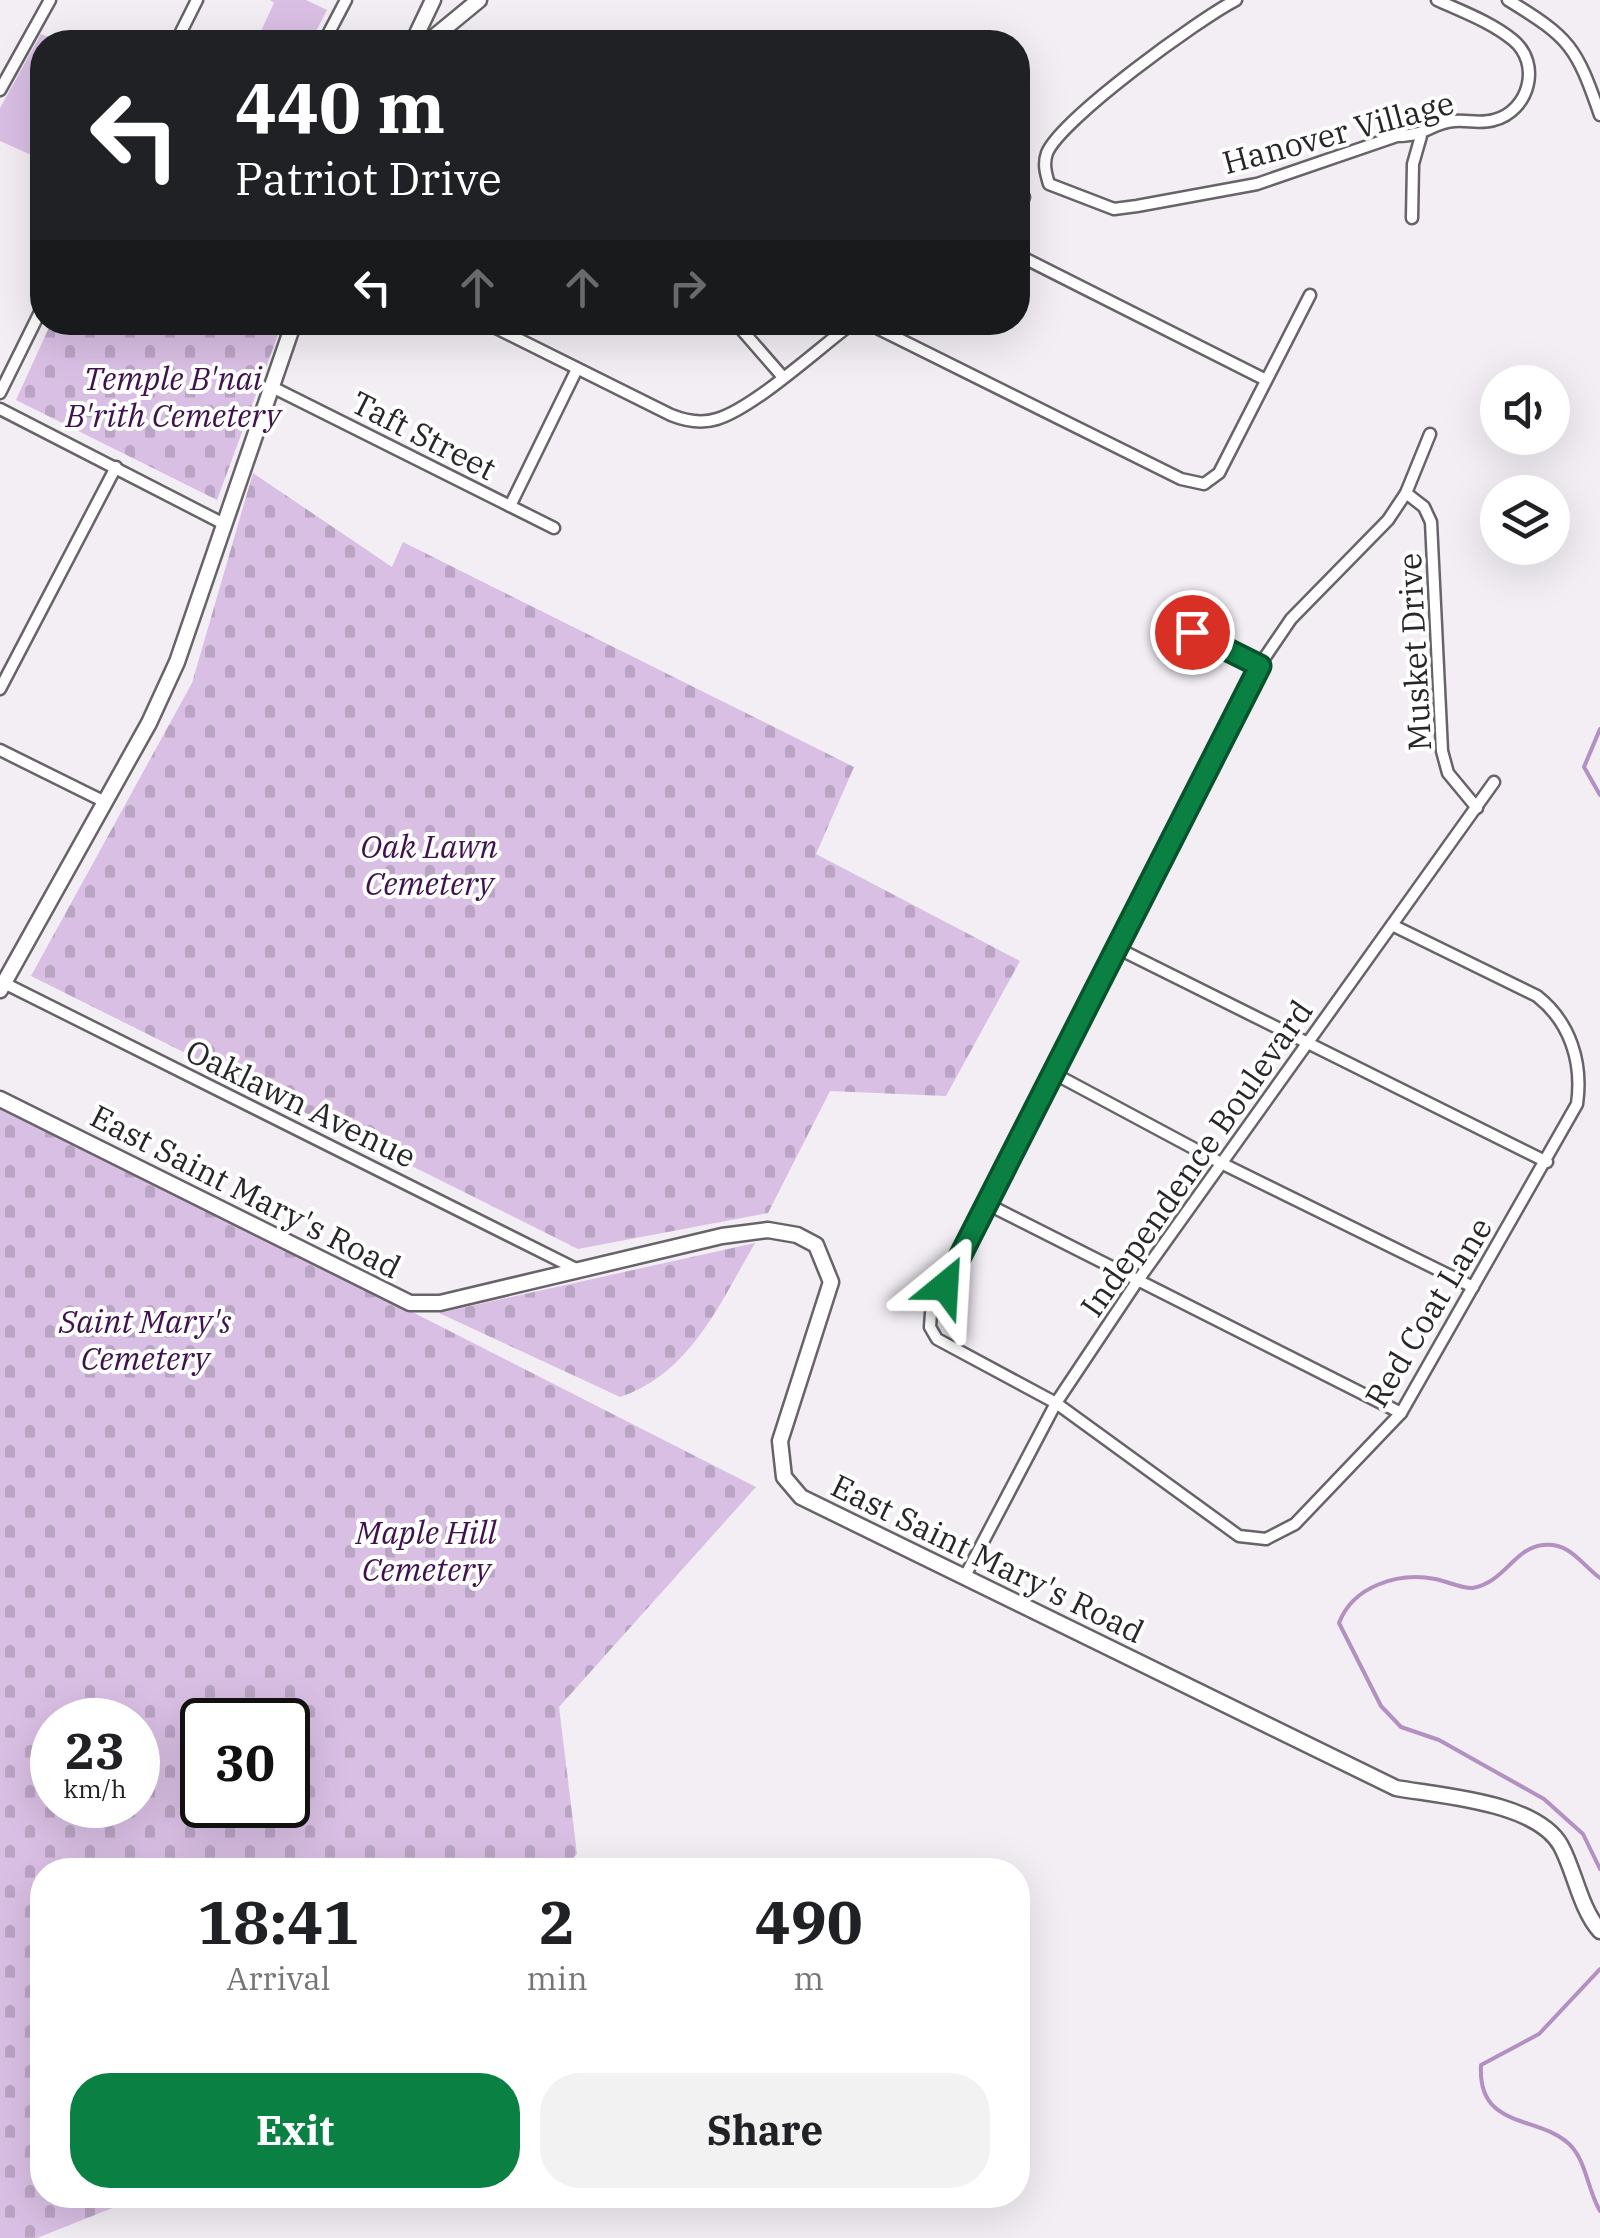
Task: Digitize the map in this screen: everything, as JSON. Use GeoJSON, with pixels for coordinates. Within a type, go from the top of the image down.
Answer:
{"type":"FeatureCollection","features":[{"type":"Feature","properties":{"kind":"street"},"geometry":{"type":"LineString","coordinates":[[33,30],[50,0]]}},
{"type":"Feature","properties":{"kind":"street"},"geometry":{"type":"LineString","coordinates":[[182,30],[197,0]]}},
{"type":"Feature","properties":{"kind":"street"},"geometry":{"type":"LineString","coordinates":[[330,30],[346,0]]}},
{"type":"Feature","properties":{"kind":"street"},"geometry":{"type":"LineString","coordinates":[[419,30],[433,0]]}},
{"type":"Feature","properties":{"kind":"street"},"geometry":{"type":"LineString","coordinates":[[443,30],[479,0]]}},
{"type":"Feature","properties":{"kind":"street","name":"Hanover Village"},"geometry":{"type":"LineString","coordinates":[[1236,0],[1201,18],[1139,66],[1054,142],[1045,166],[1049,184],[1114,209],[1258,184],[1396,136],[1421,136],[1444,123],[1480,122],[1509,114],[1519,106],[1530,80],[1523,52],[1514,41],[1437,0]]}},
{"type":"Feature","properties":{"kind":"street"},"geometry":{"type":"LineString","coordinates":[[1508,0],[1561,32],[1581,61],[1600,115]]}},
{"type":"Feature","properties":{"kind":"street"},"geometry":{"type":"LineString","coordinates":[[0,90],[30,36]]}},
{"type":"Feature","properties":{"kind":"street"},"geometry":{"type":"LineString","coordinates":[[1412,218],[1413,164],[1421,136]]}},
{"type":"Feature","properties":{"kind":"street"},"geometry":{"type":"LineString","coordinates":[[1030,261],[1266,380]]}},
{"type":"Feature","properties":{"kind":"street"},"geometry":{"type":"LineString","coordinates":[[892,335],[1194,483],[1212,481],[1218,474],[1310,295]]}},
{"type":"Feature","properties":{"kind":"street"},"geometry":{"type":"LineString","coordinates":[[0,393],[30,332]]}},
{"type":"Feature","properties":{"kind":"street"},"geometry":{"type":"LineString","coordinates":[[2,987],[177,662],[290,335]]}},
{"type":"Feature","properties":{"kind":"street"},"geometry":{"type":"LineString","coordinates":[[510,335],[671,415],[698,422],[728,415],[837,335]]}},
{"type":"Feature","properties":{"kind":"street"},"geometry":{"type":"LineString","coordinates":[[746,335],[782,376]]}},
{"type":"Feature","properties":{"kind":"street"},"geometry":{"type":"LineString","coordinates":[[510,506],[577,369]]}},
{"type":"Feature","properties":{"kind":"street","name":"Taft Street"},"geometry":{"type":"LineString","coordinates":[[272,387],[554,528]]}},
{"type":"Feature","properties":{"kind":"street"},"geometry":{"type":"LineString","coordinates":[[0,410],[224,524]]}},
{"type":"Feature","properties":{"kind":"street"},"geometry":{"type":"LineString","coordinates":[[1401,1414],[1136,1283],[987,1204],[1260,666],[1291,620],[1366,545],[1406,493],[1430,434]]}},
{"type":"Feature","properties":{"kind":"street"},"geometry":{"type":"LineString","coordinates":[[0,688],[116,467]]}},
{"type":"Feature","properties":{"kind":"street","name":"Musket Drive"},"geometry":{"type":"LineString","coordinates":[[1406,493],[1424,507],[1431,522],[1442,751],[1448,773],[1477,808]]}},
{"type":"Feature","properties":{"kind":"street"},"geometry":{"type":"LineString","coordinates":[[1192,632],[1260,666]]}},
{"type":"Feature","properties":{"kind":"street"},"geometry":{"type":"LineString","coordinates":[[0,750],[104,802]]}},
{"type":"Feature","properties":{"kind":"street","name":"Independence Boulevard"},"geometry":{"type":"LineString","coordinates":[[964,1578],[1056,1402],[1136,1283],[1494,782]]}},
{"type":"Feature","properties":{"kind":"street","name":"Red Coat Lane"},"geometry":{"type":"LineString","coordinates":[[987,1204],[931,1314],[930,1327],[937,1339],[1056,1402],[1239,1536],[1266,1539],[1295,1524],[1401,1414],[1547,1162],[1577,1104],[1580,1088],[1563,1022],[1537,996],[1392,925]]}},
{"type":"Feature","properties":{"kind":"street"},"geometry":{"type":"LineString","coordinates":[[1115,947],[1547,1162]]}},
{"type":"Feature","properties":{"kind":"street","name":"Oaklawn Avenue"},"geometry":{"type":"LineString","coordinates":[[2,987],[576,1270]]}},
{"type":"Feature","properties":{"kind":"street"},"geometry":{"type":"LineString","coordinates":[[1053,1073],[1221,1163],[1473,1288]]}},
{"type":"Feature","properties":{"kind":"street","name":"East Saint Mary's Road"},"geometry":{"type":"LineString","coordinates":[[0,1099],[410,1303],[440,1303],[722,1236],[768,1230],[797,1235],[816,1244],[831,1282],[780,1441],[784,1477],[820,1509],[1396,1788],[1494,1806],[1544,1826],[1560,1843],[1600,1931]]}},
{"type":"Feature","properties":{"kind":"green space"},"geometry":{"type":"Polygon","coordinates":[[[270,0],[306,0],[327,10],[317,30],[262,30],[274,3],[270,0]]]}},
{"type":"Feature","properties":{"kind":"green space"},"geometry":{"type":"Polygon","coordinates":[[[30,54],[30,154],[0,141],[0,108],[30,54]]]}},
{"type":"Feature","properties":{"kind":"green space","name":"Temple B'nai B'rith Cemetery"},"geometry":{"type":"Polygon","coordinates":[[[46,335],[278,335],[217,500],[16,400],[46,335]]]}},
{"type":"Feature","properties":{"kind":"green space","name":"Oak Lawn Cemetery"},"geometry":{"type":"Polygon","coordinates":[[[253,473],[392,567],[403,542],[854,767],[816,854],[1020,961],[946,1096],[830,1091],[768,1213],[578,1249],[31,976],[192,683],[253,473]]]}},
{"type":"Feature","properties":{"kind":"green space"},"geometry":{"type":"Polygon","coordinates":[[[0,1102],[756,1487],[559,1707],[577,1854],[573,1858],[30,1858],[30,2208],[112,2208],[37,2238],[0,2238],[0,1102]]]}},
{"type":"Feature","properties":{"kind":"green space"},"geometry":{"type":"Polygon","coordinates":[[[755,1243],[701,1334],[684,1354],[666,1372],[620,1397],[439,1313],[755,1243]]]}},
{"type":"Feature","properties":{"kind":"waterway"},"geometry":{"type":"LineString","coordinates":[[1600,729],[1584,767],[1600,795]]}},
{"type":"Feature","properties":{"kind":"waterway"},"geometry":{"type":"LineString","coordinates":[[1600,1578],[1568,1550],[1543,1545],[1524,1552],[1493,1579],[1473,1588],[1421,1577],[1378,1584],[1355,1600],[1339,1623],[1381,1706],[1401,1727],[1439,1740],[1544,1799],[1583,1834],[1600,1869]]}},
{"type":"Feature","properties":{"kind":"waterway"},"geometry":{"type":"LineString","coordinates":[[1600,1969],[1539,2034],[1481,2065],[1489,2101],[1500,2112],[1560,2137],[1572,2147],[1600,2211]]}},
{"type":"Feature","properties":{"kind":"route"},"geometry":{"type":"LineString","coordinates":[[945,1286],[1260,666],[1192,632]]}},
{"type":"Feature","properties":{"kind":"park label","name":"Saint Mary's Cemetery"},"geometry":{"type":"Point","coordinates":[145,1340]}},
{"type":"Feature","properties":{"kind":"park label","name":"Maple Hill Cemetery"},"geometry":{"type":"Point","coordinates":[426,1550]}}]}
